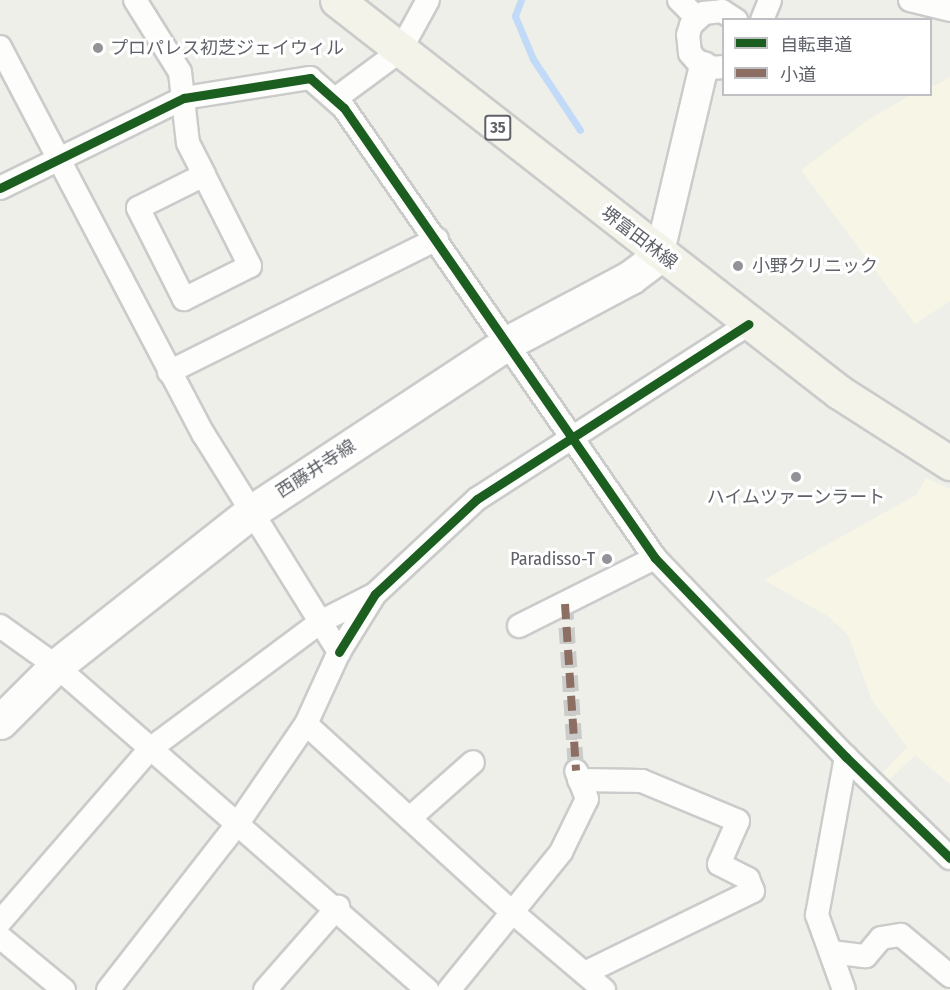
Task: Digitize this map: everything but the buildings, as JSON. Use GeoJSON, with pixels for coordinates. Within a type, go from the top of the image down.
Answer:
{"type":"FeatureCollection","features":[{"type":"Feature","properties":{"kind":"main road","name":"堺富田林線"},"geometry":{"type":"LineString","coordinates":[[337,0],[659,256],[749,324],[886,424],[950,463]]}},
{"type":"Feature","properties":{"kind":"main road","name":"西藤井寺線"},"geometry":{"type":"LineString","coordinates":[[0,722],[56,666],[251,512],[507,343],[631,277],[659,256]]}},
{"type":"Feature","properties":{"kind":"street"},"geometry":{"type":"LineString","coordinates":[[135,0],[180,72],[188,142],[249,266],[183,299],[138,208],[204,175]]}},
{"type":"Feature","properties":{"kind":"street"},"geometry":{"type":"LineString","coordinates":[[335,99],[400,51],[428,0]]}},
{"type":"Feature","properties":{"kind":"street"},"geometry":{"type":"LineString","coordinates":[[679,0],[697,18]]}},
{"type":"Feature","properties":{"kind":"street"},"geometry":{"type":"LineString","coordinates":[[763,18],[770,0]]}},
{"type":"Feature","properties":{"kind":"street"},"geometry":{"type":"LineString","coordinates":[[910,0],[950,10]]}},
{"type":"Feature","properties":{"kind":"street"},"geometry":{"type":"LineString","coordinates":[[659,256],[714,66],[690,53],[687,44],[691,26],[697,18],[713,11],[731,18]]}},
{"type":"Feature","properties":{"kind":"street"},"geometry":{"type":"LineString","coordinates":[[0,47],[169,372],[251,512],[322,621],[339,652]]}},
{"type":"Feature","properties":{"kind":"street"},"geometry":{"type":"LineString","coordinates":[[0,188],[184,98],[310,78],[335,99],[437,239],[570,437],[655,558],[846,757],[950,858]]}},
{"type":"Feature","properties":{"kind":"street"},"geometry":{"type":"LineString","coordinates":[[169,372],[437,239]]}},
{"type":"Feature","properties":{"kind":"street"},"geometry":{"type":"LineString","coordinates":[[108,990],[238,823],[306,724],[339,652],[375,594],[477,499],[570,437],[749,324]]}},
{"type":"Feature","properties":{"kind":"street"},"geometry":{"type":"LineString","coordinates":[[519,626],[655,558]]}},
{"type":"Feature","properties":{"kind":"street"},"geometry":{"type":"LineString","coordinates":[[0,922],[150,749],[322,621],[375,594]]}},
{"type":"Feature","properties":{"kind":"street"},"geometry":{"type":"LineString","coordinates":[[0,626],[56,666],[150,749],[338,907],[428,990]]}},
{"type":"Feature","properties":{"kind":"street"},"geometry":{"type":"LineString","coordinates":[[306,724],[511,911],[604,990]]}},
{"type":"Feature","properties":{"kind":"street"},"geometry":{"type":"LineString","coordinates":[[843,990],[817,915],[846,757]]}},
{"type":"Feature","properties":{"kind":"street"},"geometry":{"type":"LineString","coordinates":[[410,818],[473,762]]}},
{"type":"Feature","properties":{"kind":"street"},"geometry":{"type":"LineString","coordinates":[[449,990],[561,852],[587,799],[578,775],[642,781],[738,820],[719,864],[748,879],[753,891],[585,973]]}},
{"type":"Feature","properties":{"kind":"street"},"geometry":{"type":"LineString","coordinates":[[265,990],[338,907]]}},
{"type":"Feature","properties":{"kind":"street"},"geometry":{"type":"LineString","coordinates":[[831,952],[866,956],[881,938],[901,935],[950,976]]}},
{"type":"Feature","properties":{"kind":"street"},"geometry":{"type":"LineString","coordinates":[[0,937],[64,990]]}},
{"type":"Feature","properties":{"kind":"shaded area"},"geometry":{"type":"Polygon","coordinates":[[[950,77],[950,301],[915,324],[801,170],[868,120],[909,96],[932,96],[932,84],[935,86],[950,77]]]}},
{"type":"Feature","properties":{"kind":"shaded area"},"geometry":{"type":"Polygon","coordinates":[[[926,478],[950,489],[950,784],[915,755],[885,784],[879,777],[907,747],[872,700],[848,635],[829,617],[764,580],[916,495],[926,478]]]}},
{"type":"Feature","properties":{"kind":"waterway"},"geometry":{"type":"LineString","coordinates":[[521,0],[515,16],[533,59],[580,130]]}},
{"type":"Feature","properties":{"kind":"tunnel"},"geometry":{"type":"LineString","coordinates":[[565,604],[576,771]]}},
{"type":"Feature","properties":{"kind":"marked path"},"geometry":{"type":"LineString","coordinates":[[565,604],[576,771]]}},
{"type":"Feature","properties":{"kind":"cycle path"},"geometry":{"type":"LineString","coordinates":[[0,188],[184,98],[310,78],[344,108],[655,558],[846,757],[950,858]]}},
{"type":"Feature","properties":{"kind":"cycle path"},"geometry":{"type":"LineString","coordinates":[[339,652],[375,594],[477,499],[749,324]]}},
{"type":"Feature","properties":{"kind":"place","name":"プロパレス初芝ジェイウィル"},"geometry":{"type":"Point","coordinates":[98,48]}},
{"type":"Feature","properties":{"kind":"place","name":"小野クリニック"},"geometry":{"type":"Point","coordinates":[738,266]}},
{"type":"Feature","properties":{"kind":"place","name":"ハイムツァーンラート"},"geometry":{"type":"Point","coordinates":[796,477]}},
{"type":"Feature","properties":{"kind":"place","name":"Paradisso-T"},"geometry":{"type":"Point","coordinates":[607,559]}}]}
